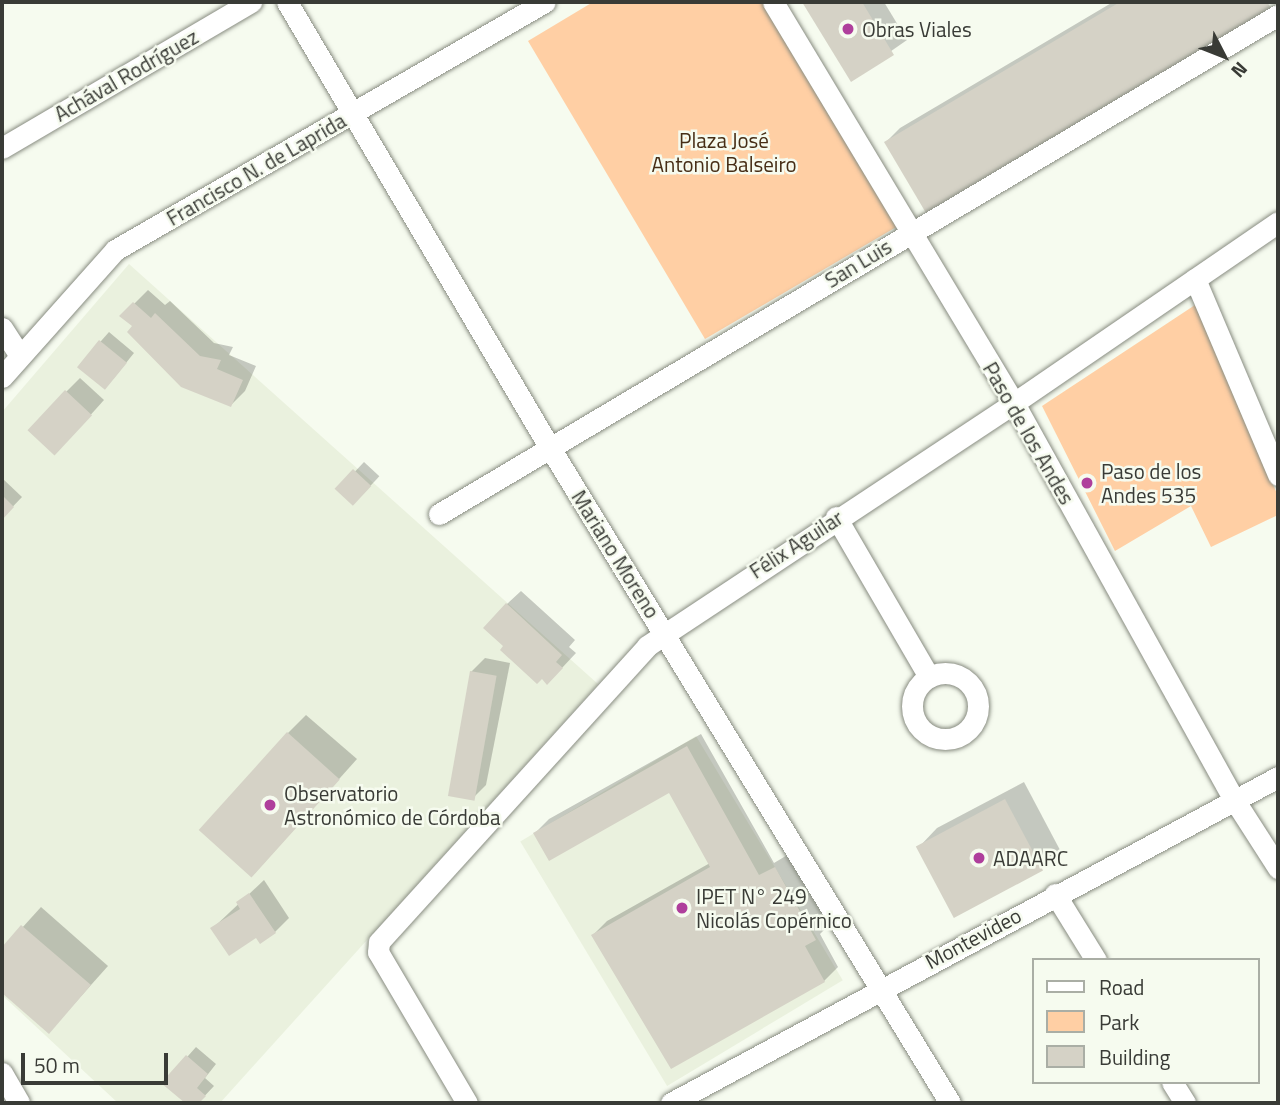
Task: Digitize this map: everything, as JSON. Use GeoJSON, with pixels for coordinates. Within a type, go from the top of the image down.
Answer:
{"type":"FeatureCollection","features":[{"type":"Feature","properties":{"kind":"street","name":"Achával Rodríguez"},"geometry":{"type":"LineString","coordinates":[[2,148],[251,2]]}},
{"type":"Feature","properties":{"kind":"street","name":"Mariano Moreno"},"geometry":{"type":"LineString","coordinates":[[287,2],[550,448],[950,1103]]}},
{"type":"Feature","properties":{"kind":"street","name":"Francisco N. de Laprida"},"geometry":{"type":"LineString","coordinates":[[2,377],[115,250],[544,2]]}},
{"type":"Feature","properties":{"kind":"street","name":"Paso de los Andes"},"geometry":{"type":"LineString","coordinates":[[774,2],[909,232],[1014,403],[1235,801],[1278,868]]}},
{"type":"Feature","properties":{"kind":"street","name":"San Luis"},"geometry":{"type":"LineString","coordinates":[[439,514],[909,232],[1278,15]]}},
{"type":"Feature","properties":{"kind":"street","name":"Félix Aguilar"},"geometry":{"type":"LineString","coordinates":[[467,1103],[378,952],[379,942],[664,631],[1014,403],[1278,222]]}},
{"type":"Feature","properties":{"kind":"street"},"geometry":{"type":"LineString","coordinates":[[1195,279],[1278,475]]}},
{"type":"Feature","properties":{"kind":"street"},"geometry":{"type":"LineString","coordinates":[[2,328],[20,356]]}},
{"type":"Feature","properties":{"kind":"street"},"geometry":{"type":"LineString","coordinates":[[836,517],[929,677]]}},
{"type":"Feature","properties":{"kind":"street","name":"Montevideo"},"geometry":{"type":"LineString","coordinates":[[671,1103],[879,988],[1278,777]]}},
{"type":"Feature","properties":{"kind":"street"},"geometry":{"type":"LineString","coordinates":[[1055,894],[1095,958]]}},
{"type":"Feature","properties":{"kind":"street"},"geometry":{"type":"LineString","coordinates":[[2,1073],[19,1103]]}},
{"type":"Feature","properties":{"kind":"street"},"geometry":{"type":"LineString","coordinates":[[1173,1084],[1185,1103]]}},
{"type":"Feature","properties":{"kind":"shaded area"},"geometry":{"type":"Polygon","coordinates":[[[129,264],[598,684],[220,1103],[118,1103],[2,995],[2,412],[129,264]]]}},
{"type":"Feature","properties":{"kind":"shaded area","name":"IPET N° 249 Nicolás Copérnico"},"geometry":{"type":"Polygon","coordinates":[[[696,736],[843,980],[667,1086],[520,842],[696,736]]]}},
{"type":"Feature","properties":{"kind":"green space","name":"Plaza José Antonio Balseiro"},"geometry":{"type":"Polygon","coordinates":[[[593,2],[765,2],[898,226],[705,339],[528,41],[593,2]]]}},
{"type":"Feature","properties":{"kind":"green space"},"geometry":{"type":"Polygon","coordinates":[[[1195,305],[1278,496],[1278,515],[1211,547],[1191,506],[1115,551],[1042,406],[1195,305]]]}},
{"type":"Feature","properties":{"kind":"building","name":"Obras Viales"},"geometry":{"type":"Polygon","coordinates":[[[802,2],[862,2],[894,55],[851,82],[802,2]]]}},
{"type":"Feature","properties":{"kind":"building"},"geometry":{"type":"Polygon","coordinates":[[[1120,2],[1267,2],[1271,8],[926,213],[884,142],[1120,2]]]}},
{"type":"Feature","properties":{"kind":"building"},"geometry":{"type":"Polygon","coordinates":[[[133,302],[151,318],[155,313],[200,356],[221,360],[217,369],[243,380],[231,407],[181,387],[127,332],[132,326],[119,316],[133,302]]]}},
{"type":"Feature","properties":{"kind":"building"},"geometry":{"type":"Polygon","coordinates":[[[99,340],[127,363],[105,390],[77,367],[99,340]]]}},
{"type":"Feature","properties":{"kind":"building"},"geometry":{"type":"Polygon","coordinates":[[[65,390],[92,415],[55,455],[27,430],[65,390]]]}},
{"type":"Feature","properties":{"kind":"building"},"geometry":{"type":"Polygon","coordinates":[[[353,469],[371,486],[353,506],[335,489],[353,469]]]}},
{"type":"Feature","properties":{"kind":"building"},"geometry":{"type":"Polygon","coordinates":[[[2,495],[14,507],[2,520],[2,495]]]}},
{"type":"Feature","properties":{"kind":"building"},"geometry":{"type":"Polygon","coordinates":[[[506,603],[562,655],[556,662],[563,668],[547,685],[542,679],[537,684],[500,650],[503,646],[483,628],[506,603]]]}},
{"type":"Feature","properties":{"kind":"building"},"geometry":{"type":"Polygon","coordinates":[[[470,671],[497,676],[475,801],[448,796],[470,671]]]}},
{"type":"Feature","properties":{"kind":"building","name":"Observatorio Astronómico de Córdoba"},"geometry":{"type":"Polygon","coordinates":[[[287,732],[340,780],[251,878],[199,830],[287,732]]]}},
{"type":"Feature","properties":{"kind":"building","name":"IPET N° 249 Nicolás Copérnico"},"geometry":{"type":"Polygon","coordinates":[[[687,746],[759,875],[775,867],[816,940],[805,946],[825,982],[671,1069],[591,935],[710,867],[669,793],[549,861],[533,833],[687,746]]]}},
{"type":"Feature","properties":{"kind":"building","name":"ADAARC"},"geometry":{"type":"Polygon","coordinates":[[[1005,799],[1043,871],[954,918],[916,846],[1005,799]]]}},
{"type":"Feature","properties":{"kind":"building"},"geometry":{"type":"Polygon","coordinates":[[[249,893],[276,933],[260,944],[256,938],[229,956],[210,928],[240,909],[236,902],[249,893]]]}},
{"type":"Feature","properties":{"kind":"building"},"geometry":{"type":"Polygon","coordinates":[[[21,925],[91,985],[49,1034],[2,993],[2,947],[21,925]]]}},
{"type":"Feature","properties":{"kind":"building"},"geometry":{"type":"Polygon","coordinates":[[[186,1055],[208,1074],[197,1088],[206,1096],[199,1103],[185,1103],[161,1083],[186,1055]]]}},
{"type":"Feature","properties":{"kind":"place","name":"Obras Viales"},"geometry":{"type":"Point","coordinates":[848,29]}},
{"type":"Feature","properties":{"kind":"place","name":"Paso de los Andes 535"},"geometry":{"type":"Point","coordinates":[1087,483]}},
{"type":"Feature","properties":{"kind":"place","name":"Observatorio Astronómico de Córdoba"},"geometry":{"type":"Point","coordinates":[270,805]}},
{"type":"Feature","properties":{"kind":"place","name":"ADAARC"},"geometry":{"type":"Point","coordinates":[979,858]}},
{"type":"Feature","properties":{"kind":"place","name":"IPET N° 249 Nicolás Copérnico"},"geometry":{"type":"Point","coordinates":[682,908]}}]}
